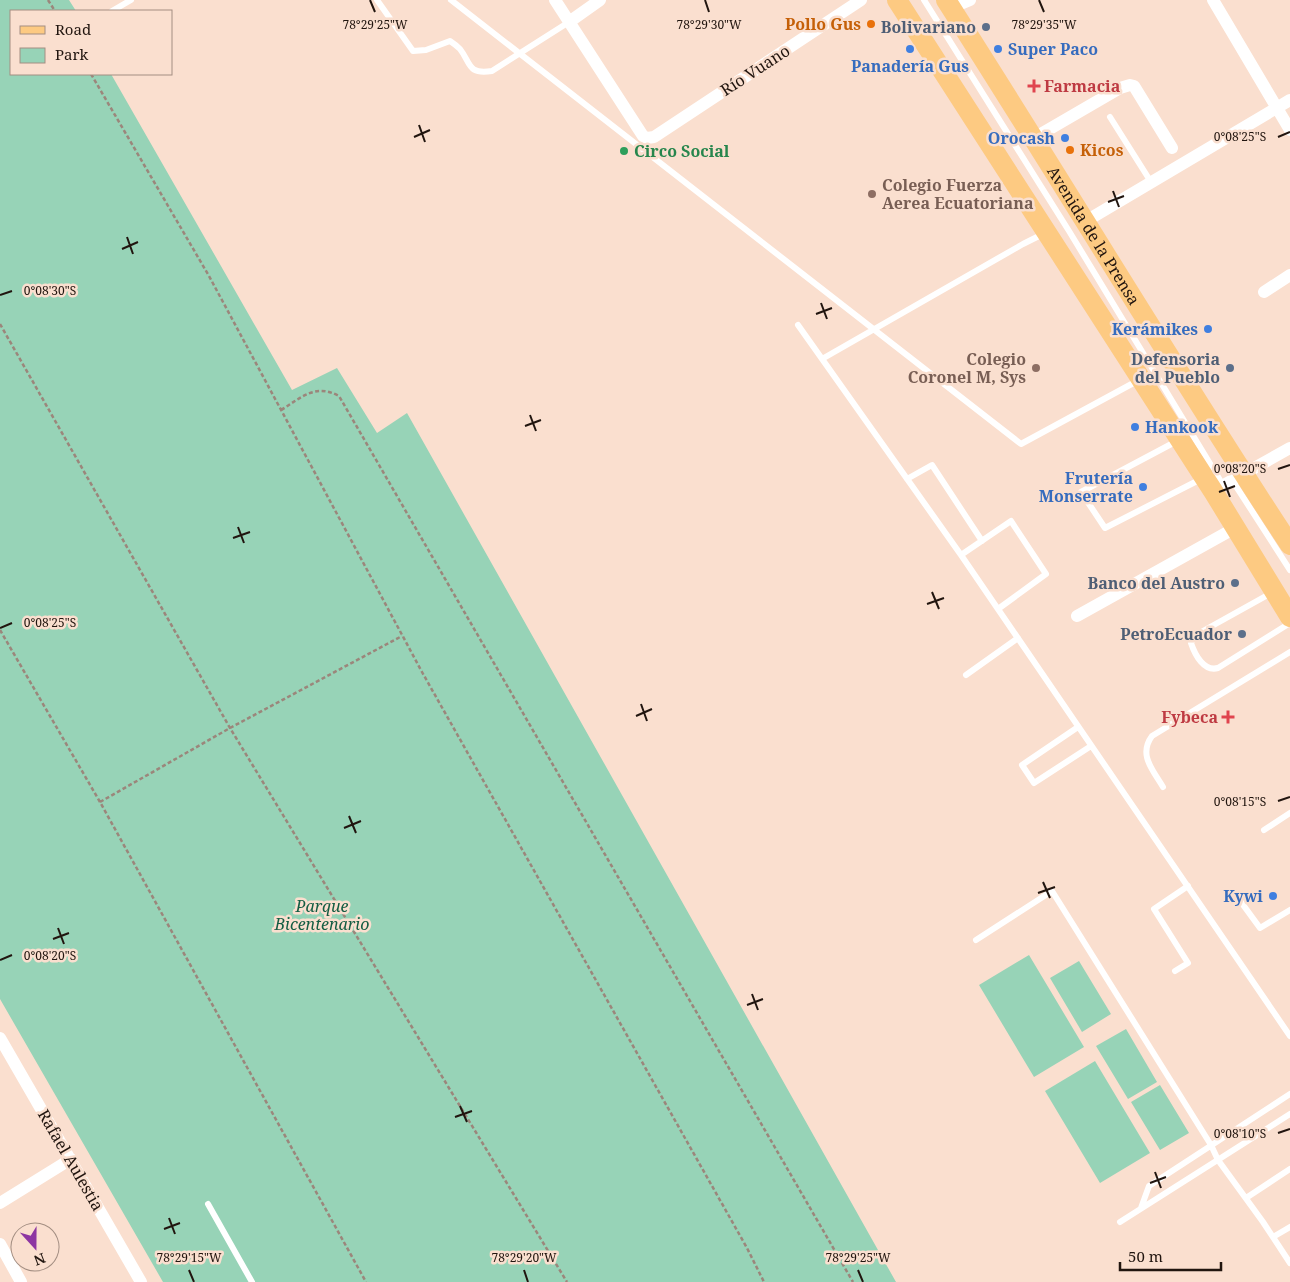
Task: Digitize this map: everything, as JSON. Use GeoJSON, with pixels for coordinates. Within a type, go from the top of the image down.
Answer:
{"type":"FeatureCollection","features":[{"type":"Feature","properties":{"kind":"main road","name":"Avenida de la Prensa"},"geometry":{"type":"LineString","coordinates":[[897,0],[1180,439],[1290,545]]}},
{"type":"Feature","properties":{"kind":"main road","name":"Avenida de la Prensa"},"geometry":{"type":"LineString","coordinates":[[949,4],[1086,221],[1223,481],[1235,528],[1290,617]]}},
{"type":"Feature","properties":{"kind":"street"},"geometry":{"type":"LineString","coordinates":[[555,0],[568,22],[600,0]]}},
{"type":"Feature","properties":{"kind":"street","name":"Río Vuano"},"geometry":{"type":"LineString","coordinates":[[568,22],[643,136],[647,138],[654,137],[861,0]]}},
{"type":"Feature","properties":{"kind":"street"},"geometry":{"type":"LineString","coordinates":[[949,4],[970,0]]}},
{"type":"Feature","properties":{"kind":"street"},"geometry":{"type":"LineString","coordinates":[[1213,0],[1290,130]]}},
{"type":"Feature","properties":{"kind":"street"},"geometry":{"type":"LineString","coordinates":[[1034,138],[1114,91],[1130,85],[1134,86],[1172,148]]}},
{"type":"Feature","properties":{"kind":"street"},"geometry":{"type":"LineString","coordinates":[[1086,221],[1290,100]]}},
{"type":"Feature","properties":{"kind":"street"},"geometry":{"type":"LineString","coordinates":[[1264,292],[1290,275]]}},
{"type":"Feature","properties":{"kind":"street"},"geometry":{"type":"LineString","coordinates":[[1223,481],[1290,448]]}},
{"type":"Feature","properties":{"kind":"street"},"geometry":{"type":"LineString","coordinates":[[1077,616],[1235,528]]}},
{"type":"Feature","properties":{"kind":"street","name":"Rafael Aulestia"},"geometry":{"type":"LineString","coordinates":[[0,1038],[141,1282]]}},
{"type":"Feature","properties":{"kind":"street"},"geometry":{"type":"LineString","coordinates":[[0,1203],[71,1159]]}},
{"type":"Feature","properties":{"kind":"street"},"geometry":{"type":"LineString","coordinates":[[0,1244],[21,1282]]}},
{"type":"Feature","properties":{"kind":"lane"},"geometry":{"type":"LineString","coordinates":[[114,10],[131,0]]}},
{"type":"Feature","properties":{"kind":"lane"},"geometry":{"type":"LineString","coordinates":[[377,0],[412,51],[426,50],[450,41],[459,48],[470,66],[481,73],[492,72],[568,22]]}},
{"type":"Feature","properties":{"kind":"lane"},"geometry":{"type":"LineString","coordinates":[[451,0],[1021,444],[1140,379]]}},
{"type":"Feature","properties":{"kind":"lane"},"geometry":{"type":"LineString","coordinates":[[924,0],[1223,481],[1290,570]]}},
{"type":"Feature","properties":{"kind":"lane"},"geometry":{"type":"LineString","coordinates":[[1110,117],[1151,182]]}},
{"type":"Feature","properties":{"kind":"lane"},"geometry":{"type":"LineString","coordinates":[[822,359],[1047,232]]}},
{"type":"Feature","properties":{"kind":"lane"},"geometry":{"type":"LineString","coordinates":[[798,325],[961,555],[1290,1036]]}},
{"type":"Feature","properties":{"kind":"lane"},"geometry":{"type":"LineString","coordinates":[[1180,439],[1081,492],[1105,528],[1223,481]]}},
{"type":"Feature","properties":{"kind":"lane"},"geometry":{"type":"LineString","coordinates":[[908,479],[932,465],[982,541]]}},
{"type":"Feature","properties":{"kind":"lane"},"geometry":{"type":"LineString","coordinates":[[961,555],[1011,521],[1046,574],[998,609]]}},
{"type":"Feature","properties":{"kind":"lane"},"geometry":{"type":"LineString","coordinates":[[1274,591],[1194,636],[1191,643],[1192,647],[1204,666],[1213,670],[1290,623]]}},
{"type":"Feature","properties":{"kind":"lane"},"geometry":{"type":"LineString","coordinates":[[966,675],[1018,638]]}},
{"type":"Feature","properties":{"kind":"lane"},"geometry":{"type":"LineString","coordinates":[[1163,787],[1149,764],[1147,757],[1147,743],[1152,736],[1290,652]]}},
{"type":"Feature","properties":{"kind":"lane"},"geometry":{"type":"LineString","coordinates":[[1078,727],[1022,765],[1034,783],[1091,746]]}},
{"type":"Feature","properties":{"kind":"lane"},"geometry":{"type":"LineString","coordinates":[[1264,830],[1290,813]]}},
{"type":"Feature","properties":{"kind":"lane"},"geometry":{"type":"LineString","coordinates":[[1175,971],[1188,963],[1154,909],[1188,886]]}},
{"type":"Feature","properties":{"kind":"lane"},"geometry":{"type":"LineString","coordinates":[[976,940],[1052,891],[1211,1145],[1218,1160],[1290,1263]]}},
{"type":"Feature","properties":{"kind":"lane"},"geometry":{"type":"LineString","coordinates":[[1241,902],[1260,928],[1290,910]]}},
{"type":"Feature","properties":{"kind":"lane"},"geometry":{"type":"LineString","coordinates":[[1141,1208],[1148,1186],[1290,1094]]}},
{"type":"Feature","properties":{"kind":"lane"},"geometry":{"type":"LineString","coordinates":[[1120,1222],[1290,1114]]}},
{"type":"Feature","properties":{"kind":"lane"},"geometry":{"type":"LineString","coordinates":[[1246,1198],[1290,1169]]}},
{"type":"Feature","properties":{"kind":"lane"},"geometry":{"type":"LineString","coordinates":[[208,1204],[252,1282]]}},
{"type":"Feature","properties":{"kind":"lane"},"geometry":{"type":"LineString","coordinates":[[1273,1237],[1290,1227]]}},
{"type":"Feature","properties":{"kind":"path"},"geometry":{"type":"LineString","coordinates":[[92,75],[209,276],[402,636],[742,1239],[764,1282]]}},
{"type":"Feature","properties":{"kind":"path"},"geometry":{"type":"LineString","coordinates":[[0,324],[230,728],[567,1282]]}},
{"type":"Feature","properties":{"kind":"path"},"geometry":{"type":"LineString","coordinates":[[280,410],[315,390],[331,391],[339,396],[853,1282]]}},
{"type":"Feature","properties":{"kind":"path"},"geometry":{"type":"LineString","coordinates":[[0,630],[100,802],[366,1282]]}},
{"type":"Feature","properties":{"kind":"path"},"geometry":{"type":"LineString","coordinates":[[100,802],[230,728],[402,636]]}},
{"type":"Feature","properties":{"kind":"green space","name":"Parque Bicentenario"},"geometry":{"type":"Polygon","coordinates":[[[0,0],[69,0],[75,10],[10,10],[10,75],[112,75],[292,390],[337,368],[377,433],[407,413],[896,1282],[163,1282],[0,999],[0,0]]]}},
{"type":"Feature","properties":{"kind":"green space"},"geometry":{"type":"Polygon","coordinates":[[[1029,955],[1084,1047],[1034,1077],[979,985],[1029,955]]]}},
{"type":"Feature","properties":{"kind":"green space"},"geometry":{"type":"Polygon","coordinates":[[[1079,961],[1111,1014],[1082,1032],[1050,978],[1079,961]]]}},
{"type":"Feature","properties":{"kind":"green space"},"geometry":{"type":"Polygon","coordinates":[[[1126,1029],[1157,1082],[1128,1099],[1096,1046],[1126,1029]]]}},
{"type":"Feature","properties":{"kind":"green space"},"geometry":{"type":"Polygon","coordinates":[[[1095,1061],[1150,1153],[1100,1183],[1045,1091],[1095,1061]]]}},
{"type":"Feature","properties":{"kind":"green space"},"geometry":{"type":"Polygon","coordinates":[[[1160,1085],[1189,1133],[1160,1150],[1131,1102],[1160,1085]]]}},
{"type":"Feature","properties":{"kind":"place","name":"Pollo Gus"},"geometry":{"type":"Point","coordinates":[871,24]}},
{"type":"Feature","properties":{"kind":"place","name":"Bolivariano"},"geometry":{"type":"Point","coordinates":[986,27]}},
{"type":"Feature","properties":{"kind":"place","name":"Panadería Gus"},"geometry":{"type":"Point","coordinates":[910,49]}},
{"type":"Feature","properties":{"kind":"place","name":"Super Paco"},"geometry":{"type":"Point","coordinates":[998,49]}},
{"type":"Feature","properties":{"kind":"place","name":"Farmacia"},"geometry":{"type":"Point","coordinates":[1034,86]}},
{"type":"Feature","properties":{"kind":"place","name":"Orocash"},"geometry":{"type":"Point","coordinates":[1065,138]}},
{"type":"Feature","properties":{"kind":"place","name":"Kicos"},"geometry":{"type":"Point","coordinates":[1070,150]}},
{"type":"Feature","properties":{"kind":"place","name":"Circo Social"},"geometry":{"type":"Point","coordinates":[624,151]}},
{"type":"Feature","properties":{"kind":"place","name":"Colegio Fuerza Aerea Ecuatoriana"},"geometry":{"type":"Point","coordinates":[872,194]}},
{"type":"Feature","properties":{"kind":"place","name":"Kerámikes"},"geometry":{"type":"Point","coordinates":[1208,329]}},
{"type":"Feature","properties":{"kind":"place","name":"Colegio Coronel M, Sys"},"geometry":{"type":"Point","coordinates":[1036,368]}},
{"type":"Feature","properties":{"kind":"place","name":"Defensoria del Pueblo"},"geometry":{"type":"Point","coordinates":[1230,368]}},
{"type":"Feature","properties":{"kind":"place","name":"Hankook"},"geometry":{"type":"Point","coordinates":[1135,427]}},
{"type":"Feature","properties":{"kind":"place","name":"Frutería Monserrate"},"geometry":{"type":"Point","coordinates":[1143,487]}},
{"type":"Feature","properties":{"kind":"place","name":"Banco del Austro"},"geometry":{"type":"Point","coordinates":[1235,583]}},
{"type":"Feature","properties":{"kind":"place","name":"PetroEcuador"},"geometry":{"type":"Point","coordinates":[1242,634]}},
{"type":"Feature","properties":{"kind":"place","name":"Fybeca"},"geometry":{"type":"Point","coordinates":[1228,717]}},
{"type":"Feature","properties":{"kind":"place","name":"Kywi"},"geometry":{"type":"Point","coordinates":[1273,896]}}]}
